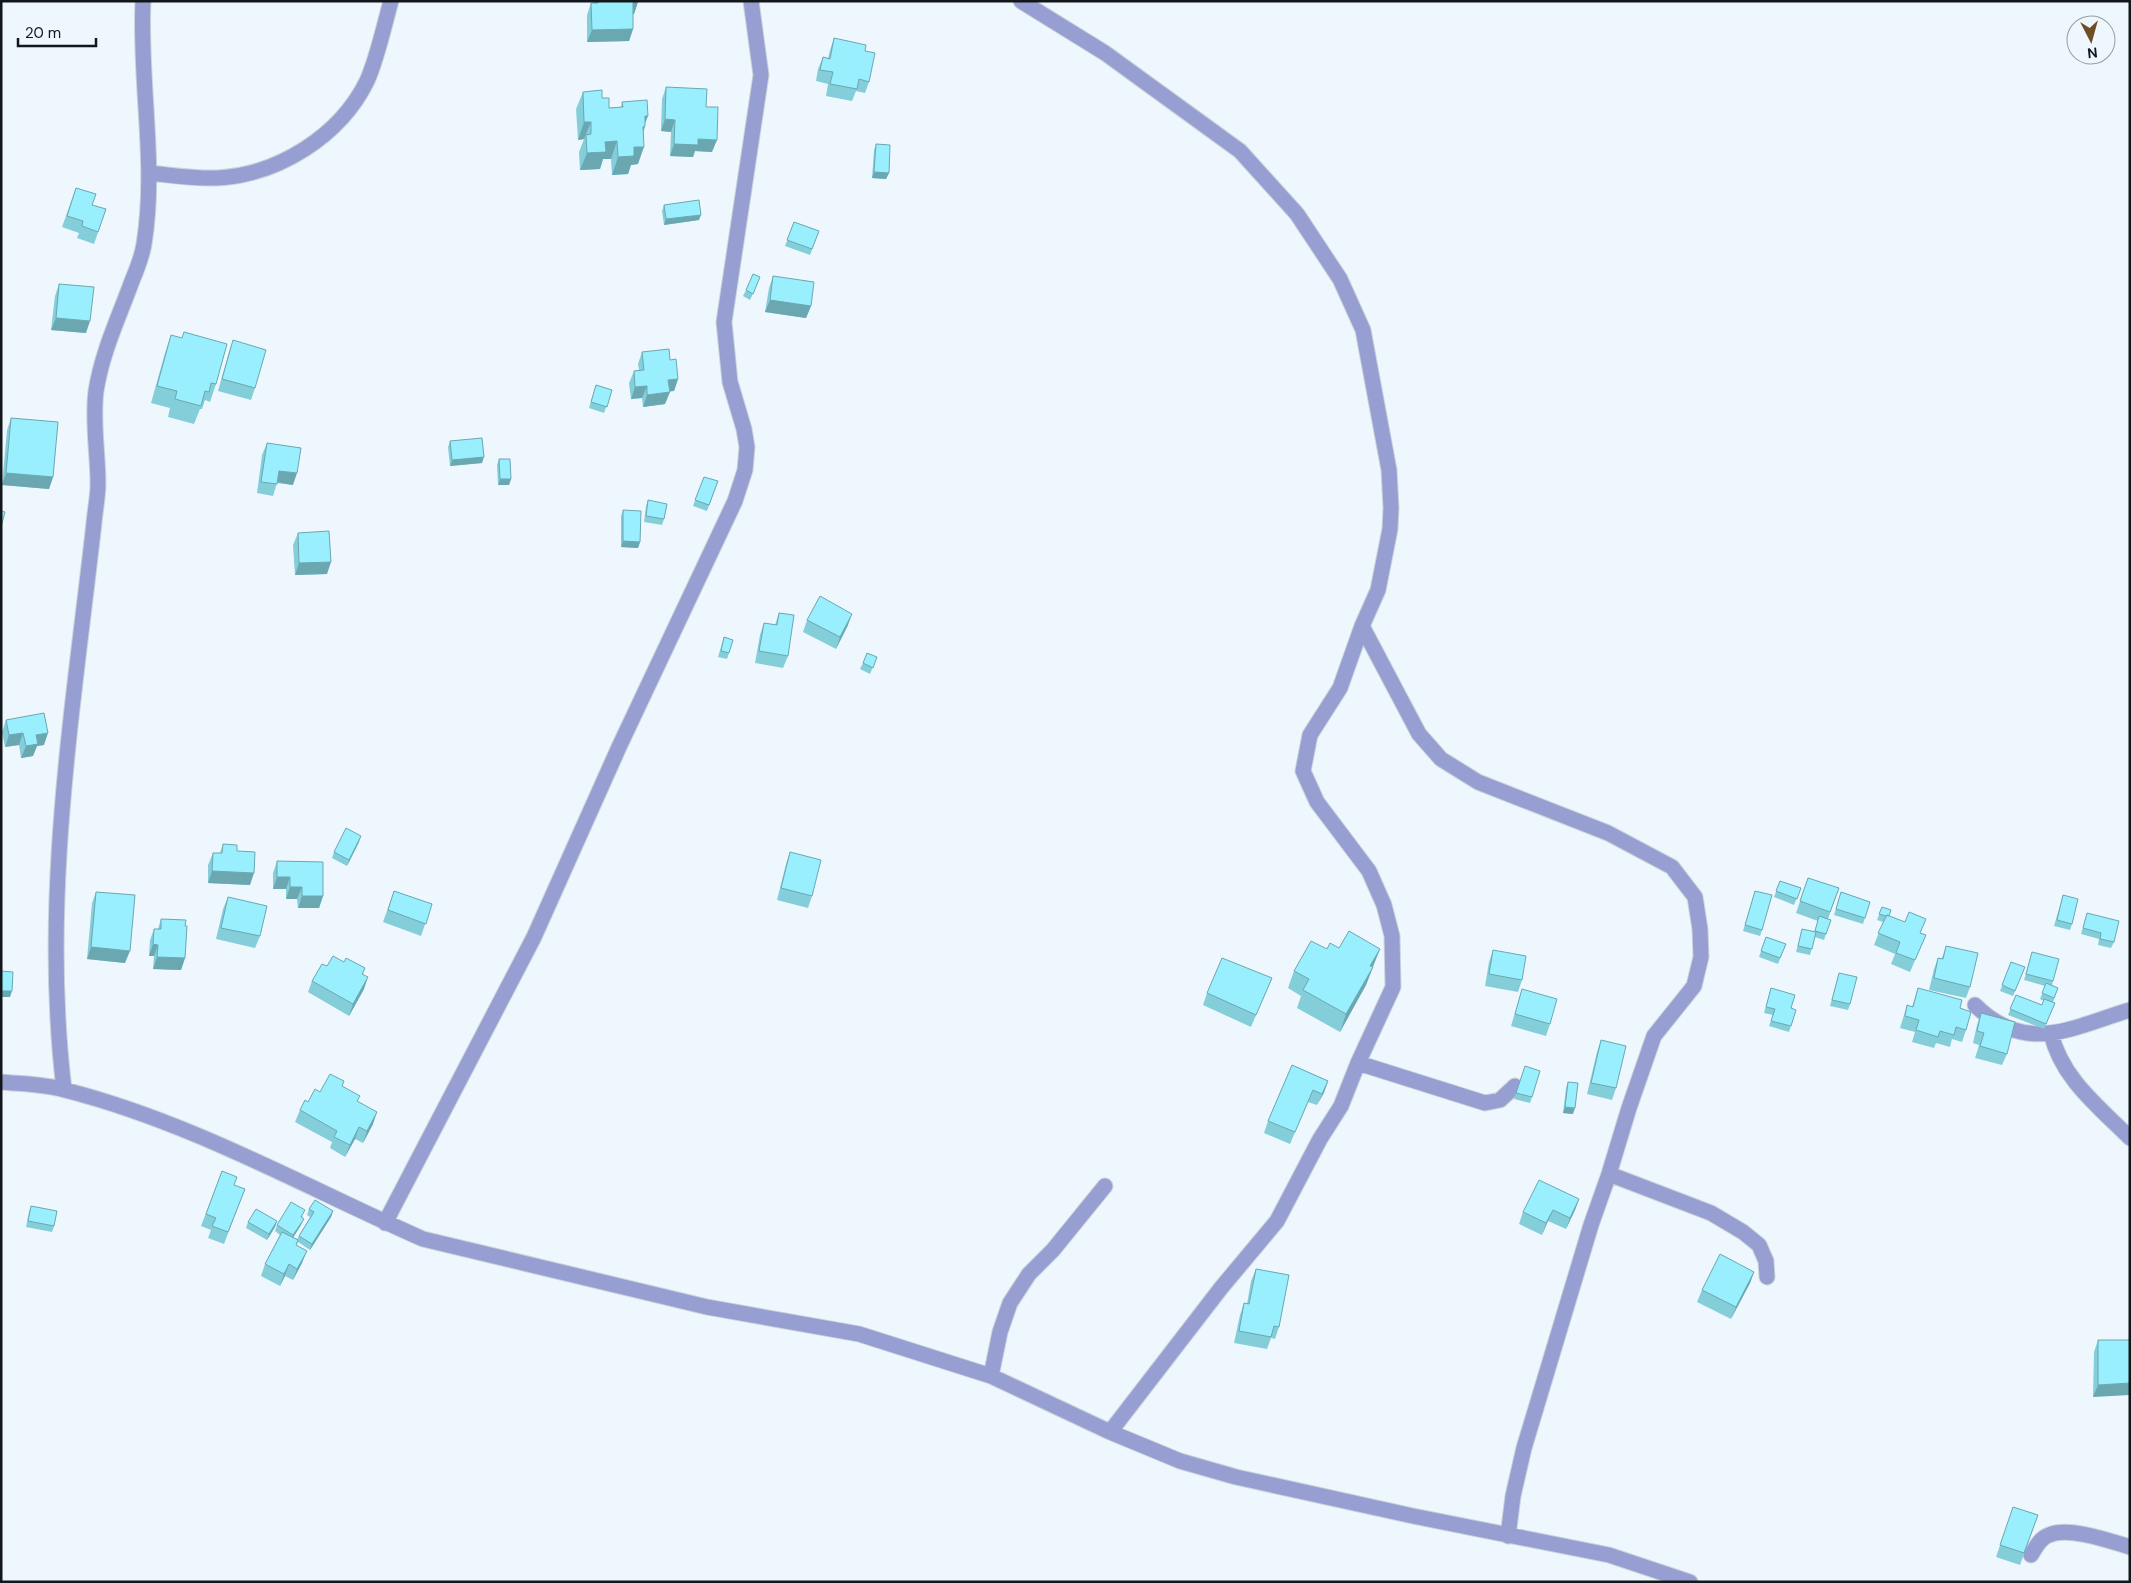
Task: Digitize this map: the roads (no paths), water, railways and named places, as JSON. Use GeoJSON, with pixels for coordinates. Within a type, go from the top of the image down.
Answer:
{"type":"FeatureCollection","features":[{"type":"Feature","properties":{"kind":"street"},"geometry":{"type":"LineString","coordinates":[[64,1089],[61,1064],[55,935],[60,838],[76,671],[98,485],[94,432],[96,391],[104,356],[142,254],[144,242],[149,173],[143,1]]}},
{"type":"Feature","properties":{"kind":"street"},"geometry":{"type":"LineString","coordinates":[[149,173],[217,178],[255,171],[290,158],[323,136],[351,109],[368,80],[391,1]]}},
{"type":"Feature","properties":{"kind":"street"},"geometry":{"type":"LineString","coordinates":[[385,1223],[534,937],[619,747],[735,502],[745,470],[747,447],[744,429],[730,382],[724,322],[761,75],[751,1]]}},
{"type":"Feature","properties":{"kind":"street"},"geometry":{"type":"LineString","coordinates":[[1021,1],[1105,53],[1240,151],[1297,214],[1340,279],[1363,330],[1389,470],[1390,529],[1378,590],[1362,626],[1340,688],[1310,735],[1303,771],[1317,802],[1369,871],[1384,905],[1392,936],[1393,987],[1358,1063],[1341,1106],[1320,1139],[1277,1221],[1221,1288],[1110,1432]]}},
{"type":"Feature","properties":{"kind":"street"},"geometry":{"type":"LineString","coordinates":[[1362,626],[1418,734],[1441,759],[1478,782],[1608,833],[1672,867],[1695,897],[1700,929],[1701,957],[1694,986],[1654,1036],[1591,1225],[1524,1448],[1513,1496],[1508,1536]]}},
{"type":"Feature","properties":{"kind":"street"},"geometry":{"type":"LineString","coordinates":[[1976,1005],[1987,1016],[2025,1034],[2051,1033],[2088,1025],[2130,1010]]}},
{"type":"Feature","properties":{"kind":"street"},"geometry":{"type":"LineString","coordinates":[[2051,1033],[2058,1058],[2071,1079],[2130,1138]]}},
{"type":"Feature","properties":{"kind":"street"},"geometry":{"type":"LineString","coordinates":[[1358,1063],[1485,1102],[1500,1100],[1515,1086]]}},
{"type":"Feature","properties":{"kind":"street"},"geometry":{"type":"LineString","coordinates":[[1,1082],[64,1089],[140,1114],[231,1148],[385,1223],[423,1239],[706,1307],[859,1334],[991,1376],[1110,1432],[1180,1461],[1236,1477],[1508,1536],[1609,1555],[1690,1582]]}},
{"type":"Feature","properties":{"kind":"street"},"geometry":{"type":"LineString","coordinates":[[1609,1174],[1711,1213],[1742,1232],[1759,1244],[1766,1261],[1767,1277]]}},
{"type":"Feature","properties":{"kind":"street"},"geometry":{"type":"LineString","coordinates":[[991,1376],[1000,1332],[1010,1303],[1029,1274],[1053,1250],[1105,1186]]}},
{"type":"Feature","properties":{"kind":"street"},"geometry":{"type":"LineString","coordinates":[[2031,1555],[2039,1542],[2044,1538],[2062,1532],[2074,1532],[2130,1547]]}}]}
